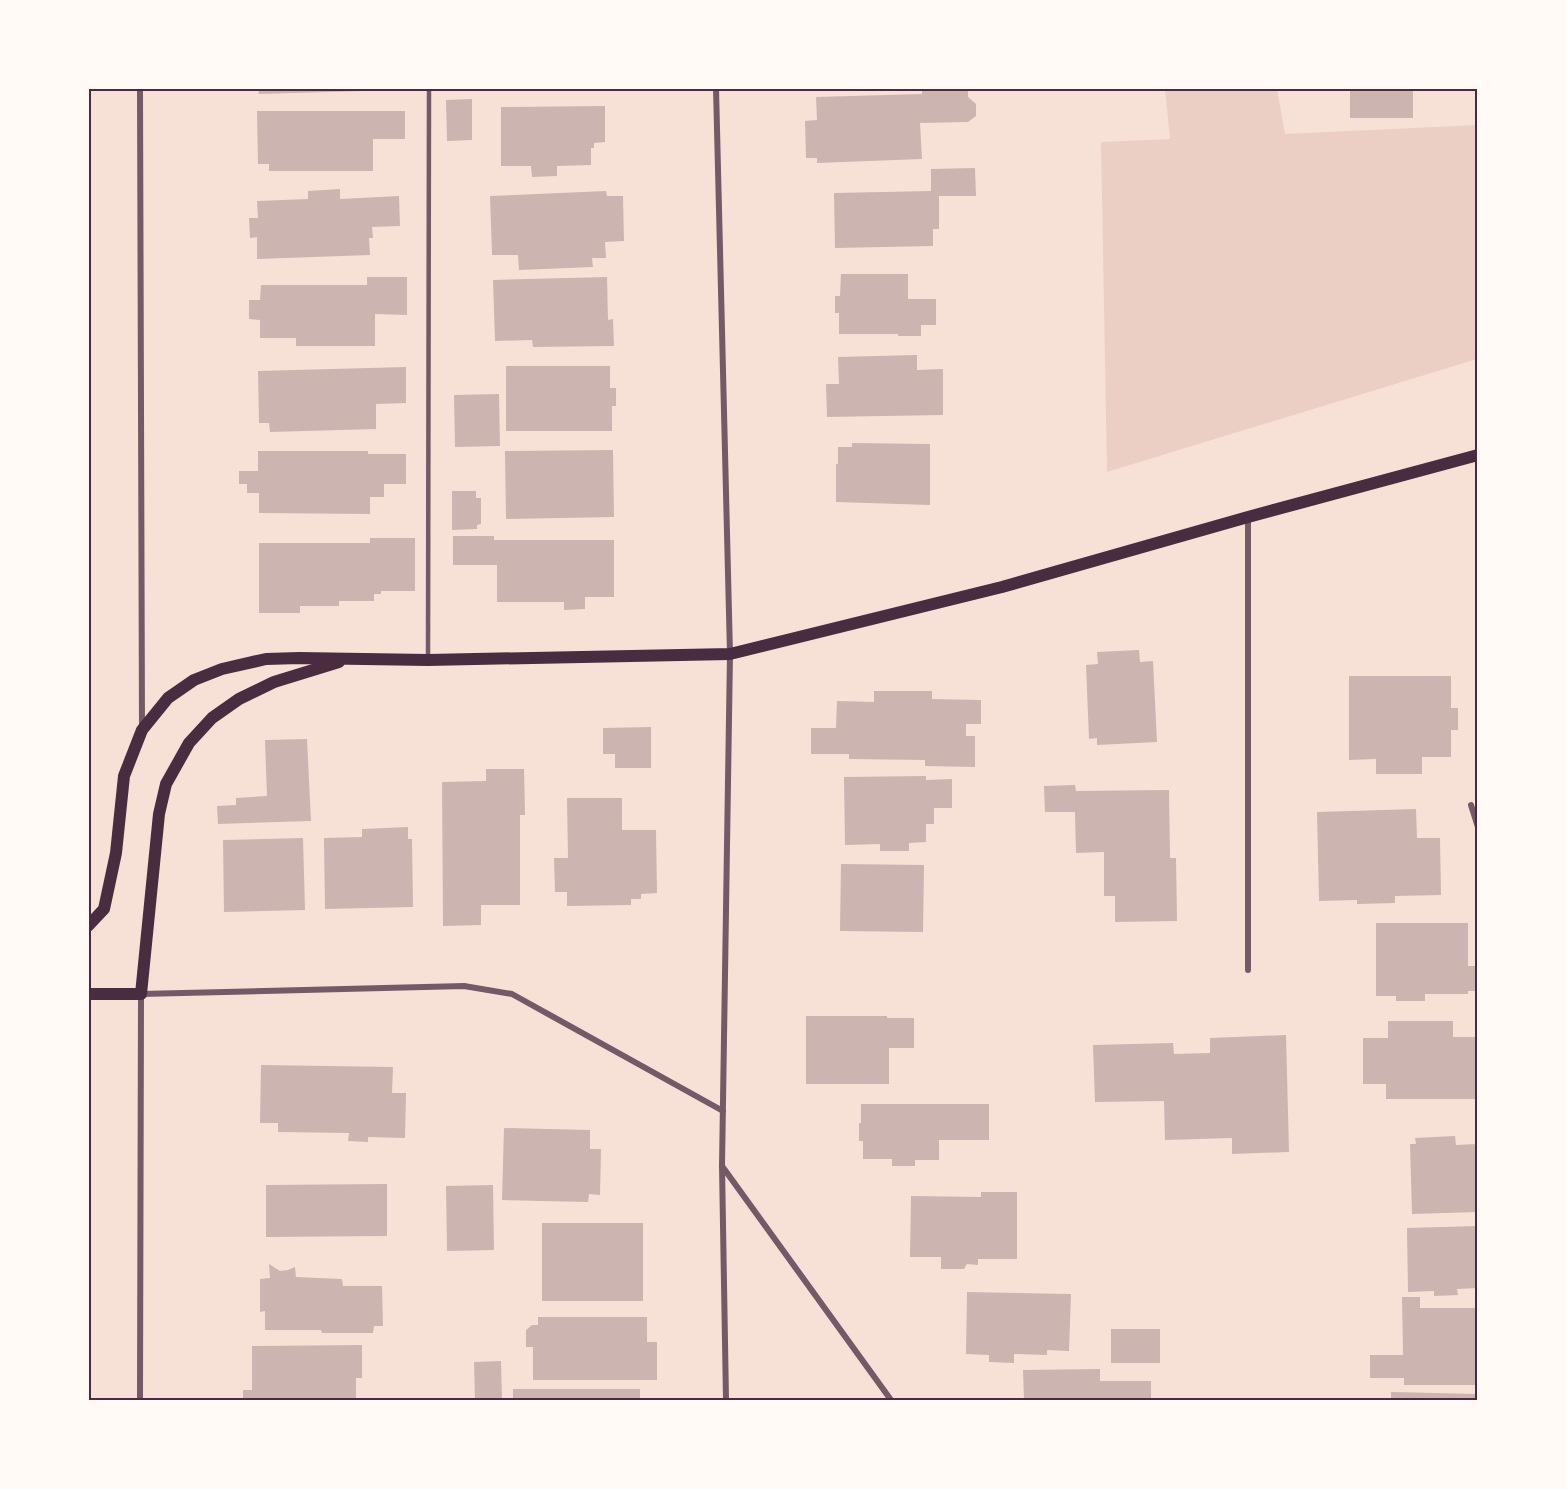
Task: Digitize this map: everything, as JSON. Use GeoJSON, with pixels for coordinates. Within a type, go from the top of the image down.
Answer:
{"type":"FeatureCollection","features":[{"type":"Feature","properties":{"kind":"main road"},"geometry":{"type":"LineString","coordinates":[[88,926],[104,909],[116,854],[124,776],[142,730],[168,698],[194,680],[222,669],[266,659],[299,657],[428,660],[730,654],[1002,587],[1478,455]]}},
{"type":"Feature","properties":{"kind":"main road"},"geometry":{"type":"LineString","coordinates":[[88,994],[141,993],[159,814],[166,784],[189,743],[212,718],[239,699],[274,682],[348,659]]}},
{"type":"Feature","properties":{"kind":"street"},"geometry":{"type":"LineString","coordinates":[[140,88],[142,730]]}},
{"type":"Feature","properties":{"kind":"street"},"geometry":{"type":"LineString","coordinates":[[716,88],[730,654],[722,1166],[726,1401]]}},
{"type":"Feature","properties":{"kind":"street"},"geometry":{"type":"LineString","coordinates":[[1248,517],[1248,970]]}},
{"type":"Feature","properties":{"kind":"street"},"geometry":{"type":"LineString","coordinates":[[1471,806],[1478,827]]}},
{"type":"Feature","properties":{"kind":"street"},"geometry":{"type":"LineString","coordinates":[[140,1401],[141,993],[464,986],[512,994],[723,1111]]}},
{"type":"Feature","properties":{"kind":"street"},"geometry":{"type":"LineString","coordinates":[[722,1166],[891,1401]]}},
{"type":"Feature","properties":{"kind":"lane"},"geometry":{"type":"LineString","coordinates":[[428,660],[429,88]]}},
{"type":"Feature","properties":{"kind":"shaded area"},"geometry":{"type":"Polygon","coordinates":[[[1165,89],[1277,89],[1285,134],[1477,125],[1477,359],[1107,472],[1101,142],[1170,139],[1165,89]]]}},
{"type":"Feature","properties":{"kind":"building"},"geometry":{"type":"Polygon","coordinates":[[[258,88],[366,88],[366,91],[259,94],[258,88]]]}},
{"type":"Feature","properties":{"kind":"building"},"geometry":{"type":"Polygon","coordinates":[[[1350,88],[1413,88],[1413,118],[1350,118],[1350,88]]]}},
{"type":"Feature","properties":{"kind":"building"},"geometry":{"type":"Polygon","coordinates":[[[968,89],[968,97],[976,104],[976,116],[968,122],[920,123],[922,159],[817,163],[817,158],[806,158],[805,121],[817,120],[816,97],[922,94],[922,91],[968,89]]]}},
{"type":"Feature","properties":{"kind":"building"},"geometry":{"type":"Polygon","coordinates":[[[472,99],[472,140],[447,141],[446,100],[472,99]]]}},
{"type":"Feature","properties":{"kind":"building"},"geometry":{"type":"Polygon","coordinates":[[[605,106],[605,142],[594,143],[594,148],[591,148],[591,165],[557,166],[557,176],[532,177],[531,166],[501,166],[501,107],[605,106]]]}},
{"type":"Feature","properties":{"kind":"building"},"geometry":{"type":"Polygon","coordinates":[[[257,111],[405,111],[405,139],[373,139],[373,171],[269,171],[269,164],[258,164],[257,111]]]}},
{"type":"Feature","properties":{"kind":"building"},"geometry":{"type":"Polygon","coordinates":[[[975,168],[976,196],[939,196],[939,229],[933,229],[933,246],[835,248],[834,193],[931,191],[931,169],[975,168]]]}},
{"type":"Feature","properties":{"kind":"building"},"geometry":{"type":"Polygon","coordinates":[[[340,189],[340,199],[399,196],[400,226],[372,227],[373,238],[369,238],[370,255],[257,259],[257,237],[250,238],[249,218],[258,218],[257,201],[308,199],[308,191],[340,189]]]}},
{"type":"Feature","properties":{"kind":"building"},"geometry":{"type":"Polygon","coordinates":[[[606,191],[607,196],[623,196],[624,241],[605,242],[606,258],[592,258],[593,267],[519,270],[518,255],[492,255],[490,196],[606,191]]]}},
{"type":"Feature","properties":{"kind":"building"},"geometry":{"type":"Polygon","coordinates":[[[841,274],[908,274],[908,299],[936,299],[936,325],[921,325],[921,336],[839,334],[839,313],[835,313],[835,296],[840,296],[841,274]]]}},
{"type":"Feature","properties":{"kind":"building"},"geometry":{"type":"Polygon","coordinates":[[[367,277],[407,277],[407,315],[375,314],[375,346],[296,346],[296,338],[260,338],[260,320],[249,319],[249,300],[260,300],[261,285],[367,285],[367,277]]]}},
{"type":"Feature","properties":{"kind":"building"},"geometry":{"type":"Polygon","coordinates":[[[607,277],[608,320],[613,319],[614,346],[533,347],[532,340],[495,341],[493,280],[607,277]]]}},
{"type":"Feature","properties":{"kind":"building"},"geometry":{"type":"Polygon","coordinates":[[[917,355],[917,370],[943,369],[943,415],[827,417],[826,384],[839,384],[838,357],[917,355]]]}},
{"type":"Feature","properties":{"kind":"building"},"geometry":{"type":"Polygon","coordinates":[[[506,366],[610,366],[610,388],[616,388],[616,406],[612,406],[612,431],[506,431],[506,366]]]}},
{"type":"Feature","properties":{"kind":"building"},"geometry":{"type":"Polygon","coordinates":[[[406,367],[406,403],[376,404],[376,429],[270,432],[269,423],[259,423],[258,371],[406,367]]]}},
{"type":"Feature","properties":{"kind":"building"},"geometry":{"type":"Polygon","coordinates":[[[499,394],[500,446],[455,447],[454,395],[499,394]]]}},
{"type":"Feature","properties":{"kind":"building"},"geometry":{"type":"Polygon","coordinates":[[[852,443],[930,444],[930,505],[836,502],[838,447],[852,447],[852,443]]]}},
{"type":"Feature","properties":{"kind":"building"},"geometry":{"type":"Polygon","coordinates":[[[613,450],[614,517],[506,519],[505,451],[613,450]]]}},
{"type":"Feature","properties":{"kind":"building"},"geometry":{"type":"Polygon","coordinates":[[[258,451],[368,451],[368,454],[406,454],[406,484],[384,484],[384,497],[370,497],[370,514],[259,513],[259,493],[247,493],[247,484],[239,484],[239,471],[258,471],[258,451]]]}},
{"type":"Feature","properties":{"kind":"building"},"geometry":{"type":"Polygon","coordinates":[[[452,491],[476,491],[476,498],[481,498],[481,524],[477,525],[477,529],[452,530],[452,491]]]}},
{"type":"Feature","properties":{"kind":"building"},"geometry":{"type":"Polygon","coordinates":[[[453,536],[494,536],[494,540],[614,540],[614,597],[585,597],[585,609],[564,610],[564,602],[497,602],[497,565],[453,565],[453,536]]]}},
{"type":"Feature","properties":{"kind":"building"},"geometry":{"type":"Polygon","coordinates":[[[370,538],[415,538],[415,591],[381,591],[381,594],[374,594],[374,601],[339,601],[339,606],[300,606],[300,613],[259,613],[259,543],[370,543],[370,538]]]}},
{"type":"Feature","properties":{"kind":"building"},"geometry":{"type":"Polygon","coordinates":[[[1139,650],[1140,662],[1153,661],[1157,742],[1097,745],[1097,738],[1089,739],[1086,665],[1098,664],[1097,652],[1139,650]]]}},
{"type":"Feature","properties":{"kind":"building"},"geometry":{"type":"Polygon","coordinates":[[[1349,676],[1451,676],[1451,708],[1458,708],[1458,730],[1451,730],[1451,757],[1422,757],[1422,774],[1376,774],[1376,759],[1349,760],[1349,676]]]}},
{"type":"Feature","properties":{"kind":"building"},"geometry":{"type":"Polygon","coordinates":[[[874,691],[932,691],[932,699],[981,700],[981,724],[966,724],[966,736],[975,736],[975,767],[925,766],[925,760],[849,759],[849,754],[811,754],[811,728],[836,728],[837,701],[874,702],[874,691]]]}},
{"type":"Feature","properties":{"kind":"building"},"geometry":{"type":"Polygon","coordinates":[[[651,727],[651,768],[615,768],[615,754],[603,754],[603,728],[651,727]]]}},
{"type":"Feature","properties":{"kind":"building"},"geometry":{"type":"Polygon","coordinates":[[[307,739],[311,821],[218,824],[217,806],[236,805],[236,798],[267,796],[265,740],[307,739]]]}},
{"type":"Feature","properties":{"kind":"building"},"geometry":{"type":"Polygon","coordinates":[[[486,769],[524,769],[525,815],[520,815],[520,905],[481,905],[481,925],[443,926],[442,782],[486,781],[486,769]]]}},
{"type":"Feature","properties":{"kind":"building"},"geometry":{"type":"Polygon","coordinates":[[[926,776],[926,780],[952,779],[952,808],[934,808],[934,824],[926,824],[926,842],[909,843],[909,851],[880,851],[880,844],[845,845],[844,777],[926,776]]]}},
{"type":"Feature","properties":{"kind":"building"},"geometry":{"type":"Polygon","coordinates":[[[1075,785],[1076,791],[1169,790],[1170,858],[1176,858],[1177,921],[1115,922],[1115,896],[1104,896],[1104,852],[1076,853],[1075,812],[1045,812],[1044,786],[1075,785]]]}},
{"type":"Feature","properties":{"kind":"building"},"geometry":{"type":"Polygon","coordinates":[[[567,798],[622,798],[622,830],[656,830],[657,893],[641,894],[641,899],[631,899],[631,905],[567,906],[567,892],[555,892],[554,858],[568,858],[567,798]]]}},
{"type":"Feature","properties":{"kind":"building"},"geometry":{"type":"Polygon","coordinates":[[[1416,809],[1417,838],[1440,838],[1441,895],[1395,896],[1395,903],[1357,904],[1357,900],[1319,901],[1317,812],[1416,809]]]}},
{"type":"Feature","properties":{"kind":"building"},"geometry":{"type":"Polygon","coordinates":[[[408,827],[408,839],[412,839],[413,907],[325,909],[324,838],[362,837],[362,829],[408,827]]]}},
{"type":"Feature","properties":{"kind":"building"},"geometry":{"type":"Polygon","coordinates":[[[303,838],[305,910],[224,912],[223,840],[303,838]]]}},
{"type":"Feature","properties":{"kind":"building"},"geometry":{"type":"Polygon","coordinates":[[[841,864],[924,865],[923,932],[840,931],[841,864]]]}},
{"type":"Feature","properties":{"kind":"building"},"geometry":{"type":"Polygon","coordinates":[[[1376,923],[1468,923],[1468,966],[1477,966],[1477,991],[1468,991],[1468,994],[1425,994],[1425,1001],[1396,1001],[1396,996],[1376,996],[1376,923]]]}},
{"type":"Feature","properties":{"kind":"building"},"geometry":{"type":"Polygon","coordinates":[[[806,1016],[914,1018],[914,1048],[889,1048],[889,1084],[806,1084],[806,1016]]]}},
{"type":"Feature","properties":{"kind":"building"},"geometry":{"type":"Polygon","coordinates":[[[1388,1021],[1453,1021],[1453,1037],[1478,1037],[1478,1099],[1386,1099],[1386,1084],[1363,1084],[1363,1038],[1388,1038],[1388,1021]]]}},
{"type":"Feature","properties":{"kind":"building"},"geometry":{"type":"Polygon","coordinates":[[[1286,1035],[1289,1152],[1232,1154],[1232,1138],[1165,1140],[1164,1101],[1095,1102],[1093,1045],[1173,1043],[1174,1054],[1210,1053],[1210,1038],[1286,1035]]]}},
{"type":"Feature","properties":{"kind":"building"},"geometry":{"type":"Polygon","coordinates":[[[261,1065],[393,1067],[392,1093],[406,1093],[405,1138],[368,1137],[368,1142],[348,1141],[349,1133],[278,1132],[278,1123],[260,1123],[261,1065]]]}},
{"type":"Feature","properties":{"kind":"building"},"geometry":{"type":"Polygon","coordinates":[[[861,1104],[989,1104],[989,1140],[939,1140],[939,1160],[915,1160],[915,1166],[892,1166],[892,1159],[863,1159],[863,1141],[859,1141],[861,1104]]]}},
{"type":"Feature","properties":{"kind":"building"},"geometry":{"type":"Polygon","coordinates":[[[504,1128],[590,1130],[590,1149],[601,1149],[600,1195],[589,1194],[588,1202],[502,1200],[504,1128]]]}},
{"type":"Feature","properties":{"kind":"building"},"geometry":{"type":"Polygon","coordinates":[[[1455,1136],[1456,1145],[1478,1144],[1478,1212],[1412,1214],[1410,1144],[1416,1144],[1415,1138],[1455,1136]]]}},
{"type":"Feature","properties":{"kind":"building"},"geometry":{"type":"Polygon","coordinates":[[[387,1184],[387,1236],[266,1237],[266,1185],[387,1184]]]}},
{"type":"Feature","properties":{"kind":"building"},"geometry":{"type":"Polygon","coordinates":[[[493,1185],[494,1250],[447,1251],[446,1186],[493,1185]]]}},
{"type":"Feature","properties":{"kind":"building"},"geometry":{"type":"Polygon","coordinates":[[[981,1192],[1017,1192],[1017,1259],[978,1259],[978,1265],[967,1264],[964,1269],[941,1269],[941,1257],[910,1257],[911,1196],[981,1197],[981,1192]]]}},
{"type":"Feature","properties":{"kind":"building"},"geometry":{"type":"Polygon","coordinates":[[[542,1223],[643,1223],[643,1301],[542,1301],[542,1223]]]}},
{"type":"Feature","properties":{"kind":"building"},"geometry":{"type":"Polygon","coordinates":[[[1478,1226],[1478,1288],[1457,1289],[1458,1295],[1434,1296],[1434,1291],[1408,1292],[1407,1228],[1478,1226]]]}},
{"type":"Feature","properties":{"kind":"building"},"geometry":{"type":"Polygon","coordinates":[[[269,1264],[280,1271],[295,1267],[296,1277],[342,1279],[343,1286],[382,1286],[383,1326],[374,1326],[373,1333],[265,1330],[265,1311],[260,1312],[260,1279],[270,1278],[269,1264]]]}},
{"type":"Feature","properties":{"kind":"building"},"geometry":{"type":"Polygon","coordinates":[[[967,1292],[1071,1294],[1069,1351],[1047,1350],[1047,1355],[1014,1354],[1014,1363],[989,1362],[989,1355],[966,1354],[967,1292]]]}},
{"type":"Feature","properties":{"kind":"building"},"geometry":{"type":"Polygon","coordinates":[[[1402,1297],[1420,1297],[1420,1308],[1478,1308],[1478,1385],[1404,1385],[1404,1378],[1370,1378],[1370,1355],[1403,1355],[1402,1297]]]}},
{"type":"Feature","properties":{"kind":"building"},"geometry":{"type":"Polygon","coordinates":[[[538,1317],[647,1317],[647,1342],[657,1342],[657,1380],[533,1380],[533,1347],[526,1347],[526,1330],[532,1325],[538,1325],[538,1317]]]}},
{"type":"Feature","properties":{"kind":"building"},"geometry":{"type":"Polygon","coordinates":[[[1111,1329],[1160,1329],[1160,1363],[1111,1363],[1111,1329]]]}},
{"type":"Feature","properties":{"kind":"building"},"geometry":{"type":"Polygon","coordinates":[[[362,1345],[362,1378],[356,1378],[356,1400],[243,1400],[243,1390],[252,1390],[252,1346],[362,1345]]]}},
{"type":"Feature","properties":{"kind":"building"},"geometry":{"type":"Polygon","coordinates":[[[501,1361],[502,1400],[475,1400],[474,1362],[501,1361]]]}},
{"type":"Feature","properties":{"kind":"building"},"geometry":{"type":"Polygon","coordinates":[[[1100,1369],[1100,1381],[1151,1381],[1151,1400],[1024,1400],[1023,1370],[1100,1369]]]}},
{"type":"Feature","properties":{"kind":"building"},"geometry":{"type":"Polygon","coordinates":[[[513,1389],[640,1389],[640,1400],[513,1400],[513,1389]]]}},
{"type":"Feature","properties":{"kind":"building"},"geometry":{"type":"Polygon","coordinates":[[[1391,1392],[1478,1394],[1478,1400],[1391,1400],[1391,1392]]]}}]}
